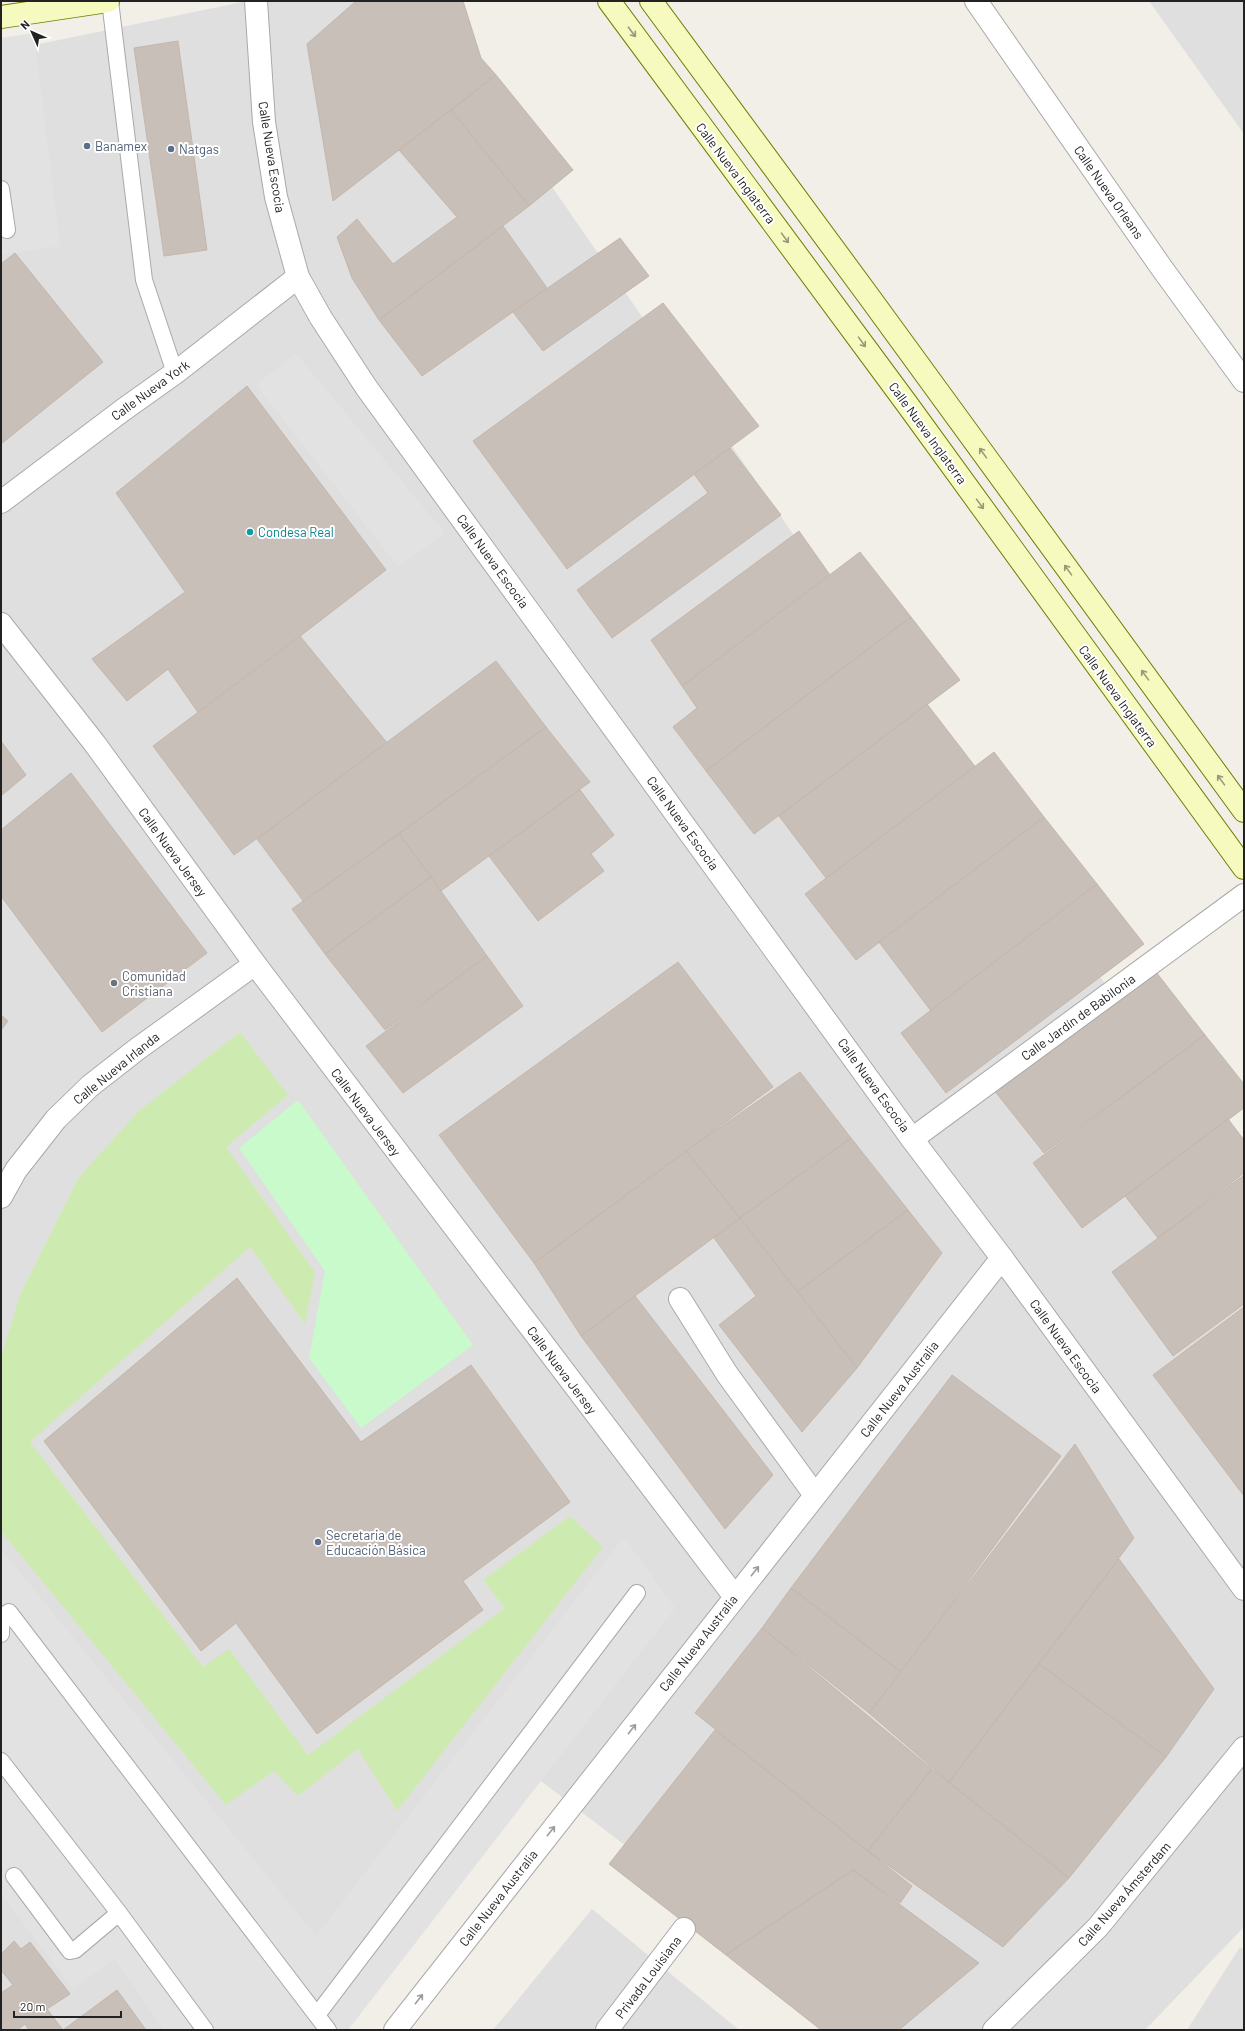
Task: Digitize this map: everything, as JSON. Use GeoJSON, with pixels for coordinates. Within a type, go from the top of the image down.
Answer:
{"type":"FeatureCollection","features":[{"type":"Feature","properties":{"kind":"street"},"geometry":{"type":"LineString","coordinates":[[1,17],[109,1]]}},
{"type":"Feature","properties":{"kind":"street","name":"Calle Nueva Escocia"},"geometry":{"type":"LineString","coordinates":[[256,1],[264,122],[276,197],[298,277],[320,318],[366,387],[912,1139],[1002,1258],[1244,1589]]}},
{"type":"Feature","properties":{"kind":"street","name":"Calle Nueva Inglaterra"},"geometry":{"type":"LineString","coordinates":[[609,1],[907,404],[1244,868]]}},
{"type":"Feature","properties":{"kind":"street"},"geometry":{"type":"LineString","coordinates":[[651,1],[865,291],[1244,811]]}},
{"type":"Feature","properties":{"kind":"street","name":"Calle Nueva Orleans"},"geometry":{"type":"LineString","coordinates":[[976,1],[1161,267],[1244,380]]}},
{"type":"Feature","properties":{"kind":"street","name":"Calle Nueva York"},"geometry":{"type":"LineString","coordinates":[[1,502],[123,410],[175,373],[298,277]]}},
{"type":"Feature","properties":{"kind":"street","name":"Calle Nueva Jersey"},"geometry":{"type":"LineString","coordinates":[[1,624],[95,744],[255,964],[735,1597]]}},
{"type":"Feature","properties":{"kind":"street","name":"Calle Jardín de Babilonia"},"geometry":{"type":"LineString","coordinates":[[912,1139],[1244,895]]}},
{"type":"Feature","properties":{"kind":"street","name":"Calle Nueva Irlanda"},"geometry":{"type":"LineString","coordinates":[[1,1197],[16,1170],[56,1119],[90,1086],[136,1050],[255,964]]}},
{"type":"Feature","properties":{"kind":"street","name":"Calle Nueva Australia"},"geometry":{"type":"LineString","coordinates":[[395,2030],[1002,1258]]}},
{"type":"Feature","properties":{"kind":"street"},"geometry":{"type":"LineString","coordinates":[[680,1299],[727,1374],[815,1495]]}},
{"type":"Feature","properties":{"kind":"street","name":"Calle Nueva Ámsterdam"},"geometry":{"type":"LineString","coordinates":[[994,2030],[1098,1928],[1244,1748]]}},
{"type":"Feature","properties":{"kind":"street","name":"Privada Louisiana"},"geometry":{"type":"LineString","coordinates":[[612,2028],[684,1929]]}},
{"type":"Feature","properties":{"kind":"lane"},"geometry":{"type":"LineString","coordinates":[[109,1],[144,280],[175,373]]}},
{"type":"Feature","properties":{"kind":"lane"},"geometry":{"type":"LineString","coordinates":[[1,189],[8,230]]}},
{"type":"Feature","properties":{"kind":"lane"},"geometry":{"type":"LineString","coordinates":[[317,2015],[637,1593]]}},
{"type":"Feature","properties":{"kind":"lane"},"geometry":{"type":"LineString","coordinates":[[1,1634],[1,1622],[4,1616],[9,1612],[328,2030]]}},
{"type":"Feature","properties":{"kind":"lane"},"geometry":{"type":"LineString","coordinates":[[1,1761],[119,1913],[205,2030]]}},
{"type":"Feature","properties":{"kind":"lane"},"geometry":{"type":"LineString","coordinates":[[14,1876],[70,1951],[75,1950],[119,1913]]}},
{"type":"Feature","properties":{"kind":"shaded area"},"geometry":{"type":"Polygon","coordinates":[[[247,1],[423,1],[1244,1184],[1244,1927],[1145,2030],[866,2030],[528,1771],[326,2030],[1,2030],[1,52],[247,1]]]}},
{"type":"Feature","properties":{"kind":"shaded area"},"geometry":{"type":"Polygon","coordinates":[[[1149,1],[1244,1],[1244,134],[1149,1]]]}},
{"type":"Feature","properties":{"kind":"shaded area"},"geometry":{"type":"Polygon","coordinates":[[[34,33],[60,246],[1,255],[1,38],[34,33]]]}},
{"type":"Feature","properties":{"kind":"shaded area"},"geometry":{"type":"Polygon","coordinates":[[[296,353],[445,533],[398,567],[256,385],[296,353]]]}},
{"type":"Feature","properties":{"kind":"shaded area"},"geometry":{"type":"Polygon","coordinates":[[[624,1537],[675,1608],[348,2030],[164,2030],[115,1959],[73,1989],[1,1894],[1,1549],[316,1936],[624,1537]]]}},
{"type":"Feature","properties":{"kind":"shaded area"},"geometry":{"type":"Polygon","coordinates":[[[592,1909],[739,2030],[493,2030],[592,1909]]]}},
{"type":"Feature","properties":{"kind":"shaded area"},"geometry":{"type":"Polygon","coordinates":[[[1240,1947],[1244,1950],[1244,2030],[1187,2030],[1240,1947]]]}},
{"type":"Feature","properties":{"kind":"green space"},"geometry":{"type":"Polygon","coordinates":[[[240,1032],[288,1095],[226,1147],[315,1272],[305,1324],[250,1247],[30,1442],[203,1667],[229,1649],[308,1755],[505,1608],[483,1580],[570,1516],[603,1547],[397,1811],[358,1749],[298,1796],[274,1771],[226,1805],[1,1531],[1,1358],[20,1295],[79,1177],[139,1111],[240,1032]]]}},
{"type":"Feature","properties":{"kind":"green space"},"geometry":{"type":"Polygon","coordinates":[[[298,1100],[473,1345],[361,1428],[309,1358],[325,1271],[239,1148],[298,1100]]]}},
{"type":"Feature","properties":{"kind":"building"},"geometry":{"type":"Polygon","coordinates":[[[356,1],[463,1],[481,58],[496,75],[333,201],[307,44],[356,1]]]}},
{"type":"Feature","properties":{"kind":"building","name":"Natgas"},"geometry":{"type":"Polygon","coordinates":[[[178,41],[207,250],[164,256],[134,48],[178,41]]]}},
{"type":"Feature","properties":{"kind":"building"},"geometry":{"type":"Polygon","coordinates":[[[496,75],[573,170],[529,206],[451,110],[496,75]]]}},
{"type":"Feature","properties":{"kind":"building"},"geometry":{"type":"Polygon","coordinates":[[[451,110],[529,206],[379,320],[352,278],[337,237],[357,219],[393,264],[457,217],[399,150],[451,110]]]}},
{"type":"Feature","properties":{"kind":"building"},"geometry":{"type":"Polygon","coordinates":[[[503,226],[547,288],[422,376],[379,320],[503,226]]]}},
{"type":"Feature","properties":{"kind":"building"},"geometry":{"type":"Polygon","coordinates":[[[620,238],[649,276],[543,351],[513,312],[620,238]]]}},
{"type":"Feature","properties":{"kind":"building"},"geometry":{"type":"Polygon","coordinates":[[[15,253],[103,362],[1,444],[1,264],[15,253]]]}},
{"type":"Feature","properties":{"kind":"building"},"geometry":{"type":"Polygon","coordinates":[[[663,303],[759,426],[567,569],[473,441],[663,303]]]}},
{"type":"Feature","properties":{"kind":"building","name":"Condesa Real"},"geometry":{"type":"Polygon","coordinates":[[[247,386],[386,570],[199,714],[168,669],[127,701],[92,659],[185,592],[116,493],[247,386]]]}},
{"type":"Feature","properties":{"kind":"building"},"geometry":{"type":"Polygon","coordinates":[[[730,448],[781,515],[612,638],[577,590],[708,493],[694,474],[730,448]]]}},
{"type":"Feature","properties":{"kind":"building"},"geometry":{"type":"Polygon","coordinates":[[[799,531],[830,575],[682,686],[651,640],[799,531]]]}},
{"type":"Feature","properties":{"kind":"building"},"geometry":{"type":"Polygon","coordinates":[[[860,552],[911,617],[706,771],[673,727],[697,708],[682,686],[860,552]]]}},
{"type":"Feature","properties":{"kind":"building"},"geometry":{"type":"Polygon","coordinates":[[[911,617],[960,680],[754,834],[706,771],[911,617]]]}},
{"type":"Feature","properties":{"kind":"building"},"geometry":{"type":"Polygon","coordinates":[[[300,636],[388,744],[234,855],[153,746],[300,636]]]}},
{"type":"Feature","properties":{"kind":"building"},"geometry":{"type":"Polygon","coordinates":[[[496,661],[546,727],[304,902],[257,839],[496,661]]]}},
{"type":"Feature","properties":{"kind":"building"},"geometry":{"type":"Polygon","coordinates":[[[927,704],[977,769],[826,878],[779,816],[927,704]]]}},
{"type":"Feature","properties":{"kind":"building"},"geometry":{"type":"Polygon","coordinates":[[[546,727],[590,782],[441,891],[399,834],[546,727]]]}},
{"type":"Feature","properties":{"kind":"building"},"geometry":{"type":"Polygon","coordinates":[[[1,741],[26,775],[1,796],[1,741]]]}},
{"type":"Feature","properties":{"kind":"building"},"geometry":{"type":"Polygon","coordinates":[[[994,752],[1044,817],[856,960],[805,894],[994,752]]]}},
{"type":"Feature","properties":{"kind":"building"},"geometry":{"type":"Polygon","coordinates":[[[71,773],[207,953],[102,1032],[1,896],[1,830],[71,773]]]}},
{"type":"Feature","properties":{"kind":"building"},"geometry":{"type":"Polygon","coordinates":[[[580,790],[614,835],[591,854],[604,871],[538,921],[489,856],[580,790]]]}},
{"type":"Feature","properties":{"kind":"building"},"geometry":{"type":"Polygon","coordinates":[[[1044,817],[1097,884],[931,1011],[879,942],[1044,817]]]}},
{"type":"Feature","properties":{"kind":"building"},"geometry":{"type":"Polygon","coordinates":[[[399,834],[431,877],[325,954],[292,909],[399,834]]]}},
{"type":"Feature","properties":{"kind":"building"},"geometry":{"type":"Polygon","coordinates":[[[431,877],[487,956],[385,1030],[325,954],[431,877]]]}},
{"type":"Feature","properties":{"kind":"building"},"geometry":{"type":"Polygon","coordinates":[[[1097,884],[1144,944],[946,1093],[901,1033],[1097,884]]]}},
{"type":"Feature","properties":{"kind":"building"},"geometry":{"type":"Polygon","coordinates":[[[487,956],[523,1006],[403,1093],[366,1046],[487,956]]]}},
{"type":"Feature","properties":{"kind":"building"},"geometry":{"type":"Polygon","coordinates":[[[678,962],[773,1087],[534,1263],[439,1135],[678,962]]]}},
{"type":"Feature","properties":{"kind":"building"},"geometry":{"type":"Polygon","coordinates":[[[1156,972],[1205,1035],[1044,1153],[994,1090],[1156,972]]]}},
{"type":"Feature","properties":{"kind":"building"},"geometry":{"type":"Polygon","coordinates":[[[1,1015],[8,1021],[1,1030],[1,1015]]]}},
{"type":"Feature","properties":{"kind":"building"},"geometry":{"type":"Polygon","coordinates":[[[1205,1035],[1244,1084],[1244,1108],[1082,1228],[1033,1163],[1205,1035]]]}},
{"type":"Feature","properties":{"kind":"building"},"geometry":{"type":"Polygon","coordinates":[[[800,1072],[851,1138],[740,1218],[686,1151],[800,1072]]]}},
{"type":"Feature","properties":{"kind":"building"},"geometry":{"type":"Polygon","coordinates":[[[1228,1119],[1244,1140],[1244,1173],[1158,1238],[1125,1196],[1228,1119]]]}},
{"type":"Feature","properties":{"kind":"building"},"geometry":{"type":"Polygon","coordinates":[[[851,1138],[908,1210],[797,1292],[740,1218],[851,1138]]]}},
{"type":"Feature","properties":{"kind":"building"},"geometry":{"type":"Polygon","coordinates":[[[686,1151],[740,1218],[581,1336],[534,1263],[686,1151]]]}},
{"type":"Feature","properties":{"kind":"building"},"geometry":{"type":"Polygon","coordinates":[[[1244,1175],[1244,1304],[1173,1356],[1112,1272],[1244,1175]]]}},
{"type":"Feature","properties":{"kind":"building"},"geometry":{"type":"Polygon","coordinates":[[[908,1210],[942,1253],[857,1368],[797,1292],[908,1210]]]}},
{"type":"Feature","properties":{"kind":"building"},"geometry":{"type":"Polygon","coordinates":[[[740,1218],[857,1368],[802,1432],[719,1325],[756,1296],[714,1238],[740,1218]]]}},
{"type":"Feature","properties":{"kind":"building","name":"Secretaria de Educación Básica"},"geometry":{"type":"Polygon","coordinates":[[[237,1278],[361,1442],[471,1365],[570,1502],[463,1581],[483,1610],[317,1734],[236,1623],[201,1651],[44,1441],[237,1278]]]}},
{"type":"Feature","properties":{"kind":"building"},"geometry":{"type":"Polygon","coordinates":[[[635,1296],[773,1475],[725,1529],[581,1336],[635,1296]]]}},
{"type":"Feature","properties":{"kind":"building"},"geometry":{"type":"Polygon","coordinates":[[[1244,1307],[1244,1496],[1153,1375],[1244,1307]]]}},
{"type":"Feature","properties":{"kind":"building"},"geometry":{"type":"Polygon","coordinates":[[[952,1375],[1061,1456],[901,1672],[791,1588],[952,1375]]]}},
{"type":"Feature","properties":{"kind":"building"},"geometry":{"type":"Polygon","coordinates":[[[1075,1444],[1134,1538],[949,1782],[869,1713],[1075,1444]]]}},
{"type":"Feature","properties":{"kind":"building"},"geometry":{"type":"Polygon","coordinates":[[[1119,1559],[1214,1689],[1166,1757],[1039,1664],[1119,1559]]]}},
{"type":"Feature","properties":{"kind":"building"},"geometry":{"type":"Polygon","coordinates":[[[791,1588],[901,1672],[869,1713],[762,1628],[791,1588]]]}},
{"type":"Feature","properties":{"kind":"building"},"geometry":{"type":"Polygon","coordinates":[[[762,1628],[932,1769],[868,1851],[695,1713],[762,1628]]]}},
{"type":"Feature","properties":{"kind":"building"},"geometry":{"type":"Polygon","coordinates":[[[1039,1664],[1166,1757],[1069,1878],[949,1782],[1039,1664]]]}},
{"type":"Feature","properties":{"kind":"building"},"geometry":{"type":"Polygon","coordinates":[[[715,1730],[912,1886],[900,1903],[853,1870],[726,1955],[609,1864],[715,1730]]]}},
{"type":"Feature","properties":{"kind":"building"},"geometry":{"type":"Polygon","coordinates":[[[932,1769],[1069,1878],[1003,1947],[868,1851],[932,1769]]]}},
{"type":"Feature","properties":{"kind":"building"},"geometry":{"type":"Polygon","coordinates":[[[853,1870],[979,1963],[899,2030],[821,2030],[726,1955],[853,1870]]]}},
{"type":"Feature","properties":{"kind":"building"},"geometry":{"type":"Polygon","coordinates":[[[14,1941],[21,1949],[30,1942],[70,1994],[47,2009],[63,2030],[29,2030],[25,2024],[17,2030],[1,2030],[1,1993],[13,1985],[1,1970],[1,1954],[14,1941]]]}},
{"type":"Feature","properties":{"kind":"building"},"geometry":{"type":"Polygon","coordinates":[[[117,1990],[146,2030],[63,2030],[117,1990]]]}},
{"type":"Feature","properties":{"kind":"place","name":"Banamex"},"geometry":{"type":"Point","coordinates":[87,146]}},
{"type":"Feature","properties":{"kind":"place","name":"Natgas"},"geometry":{"type":"Point","coordinates":[171,149]}},
{"type":"Feature","properties":{"kind":"place","name":"Condesa Real"},"geometry":{"type":"Point","coordinates":[250,532]}},
{"type":"Feature","properties":{"kind":"place","name":"Comunidad Cristiana"},"geometry":{"type":"Point","coordinates":[114,983]}},
{"type":"Feature","properties":{"kind":"place","name":"Secretaria de Educación Básica"},"geometry":{"type":"Point","coordinates":[318,1542]}}]}
